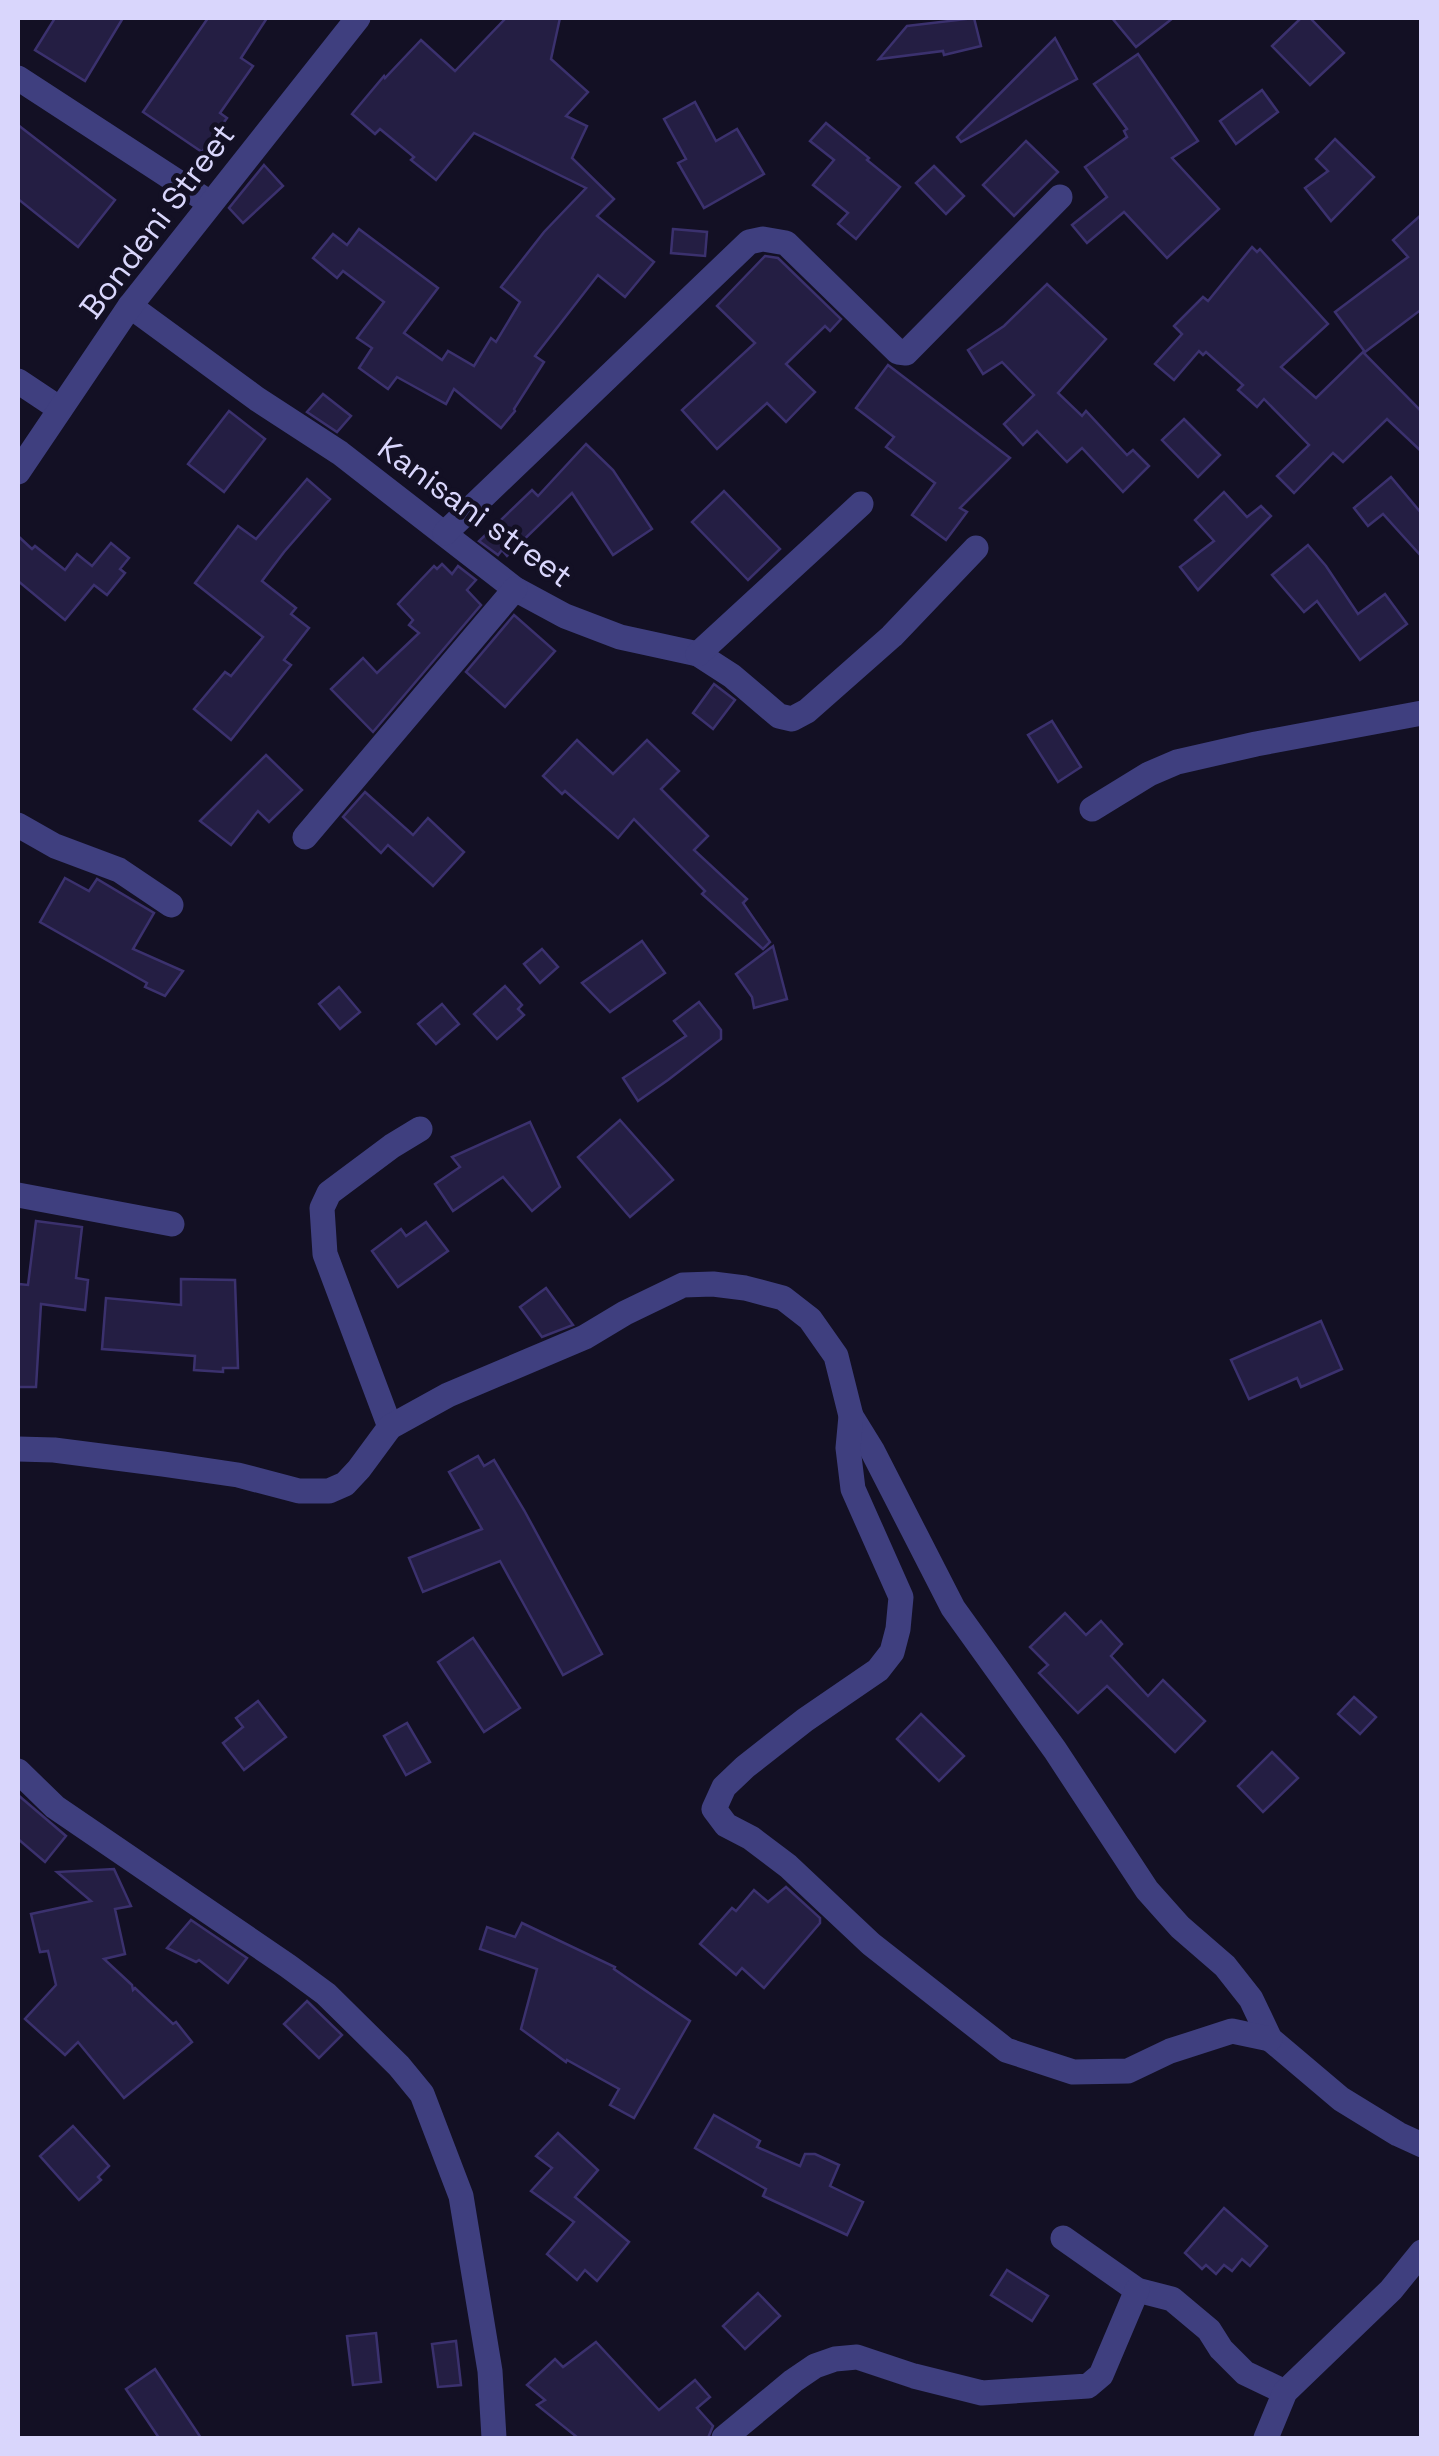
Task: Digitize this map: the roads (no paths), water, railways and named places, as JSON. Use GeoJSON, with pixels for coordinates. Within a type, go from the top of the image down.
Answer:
{"type":"FeatureCollection","features":[{"type":"Feature","properties":{"kind":"street","name":"Bondeni Street"},"geometry":{"type":"LineString","coordinates":[[18,472],[130,306],[358,18]]}},
{"type":"Feature","properties":{"kind":"street"},"geometry":{"type":"LineString","coordinates":[[18,78],[210,203]]}},
{"type":"Feature","properties":{"kind":"street"},"geometry":{"type":"LineString","coordinates":[[445,534],[750,242],[763,239],[786,243],[898,352],[906,354],[1060,197]]}},
{"type":"Feature","properties":{"kind":"street","name":"Kanisani street"},"geometry":{"type":"LineString","coordinates":[[130,306],[257,399],[340,453],[515,589],[565,616],[620,637],[698,654],[732,676],[779,716],[792,718],[807,712],[892,636],[976,548]]}},
{"type":"Feature","properties":{"kind":"street"},"geometry":{"type":"LineString","coordinates":[[18,381],[60,409]]}},
{"type":"Feature","properties":{"kind":"street"},"geometry":{"type":"LineString","coordinates":[[698,654],[861,504]]}},
{"type":"Feature","properties":{"kind":"street"},"geometry":{"type":"LineString","coordinates":[[304,837],[515,589]]}},
{"type":"Feature","properties":{"kind":"street"},"geometry":{"type":"LineString","coordinates":[[1092,809],[1149,774],[1177,762],[1422,713]]}},
{"type":"Feature","properties":{"kind":"street"},"geometry":{"type":"LineString","coordinates":[[18,825],[55,846],[119,870],[171,906]]}},
{"type":"Feature","properties":{"kind":"street"},"geometry":{"type":"LineString","coordinates":[[390,1427],[325,1254],[322,1208],[329,1193],[420,1129]]}},
{"type":"Feature","properties":{"kind":"street"},"geometry":{"type":"LineString","coordinates":[[18,1195],[172,1224]]}},
{"type":"Feature","properties":{"kind":"street"},"geometry":{"type":"LineString","coordinates":[[18,1449],[163,1464],[238,1475],[299,1490],[329,1491],[345,1484],[360,1469],[390,1427],[448,1394],[585,1337],[683,1285],[745,1288],[783,1298],[810,1319],[836,1356],[850,1416],[852,1489],[901,1597],[898,1630],[892,1652],[878,1670],[746,1767],[724,1787],[714,1809],[726,1826],[788,1866],[870,1944],[1006,2050],[1073,2072],[1128,2072],[1170,2051],[1232,2031],[1270,2038]]}},
{"type":"Feature","properties":{"kind":"street"},"geometry":{"type":"LineString","coordinates":[[850,1416],[872,1450],[952,1608],[1055,1750],[1147,1890],[1180,1927],[1225,1966],[1250,1998],[1270,2038],[1341,2099],[1422,2145]]}},
{"type":"Feature","properties":{"kind":"street"},"geometry":{"type":"LineString","coordinates":[[18,1771],[55,1807],[326,1994],[422,2094],[462,2196],[490,2371],[494,2438]]}},
{"type":"Feature","properties":{"kind":"street"},"geometry":{"type":"LineString","coordinates":[[1063,2238],[1137,2290],[1172,2299],[1209,2330],[1221,2349],[1246,2373],[1286,2392]]}},
{"type":"Feature","properties":{"kind":"street"},"geometry":{"type":"LineString","coordinates":[[1266,2438],[1286,2392],[1391,2290],[1422,2252]]}},
{"type":"Feature","properties":{"kind":"street"},"geometry":{"type":"LineString","coordinates":[[724,2438],[793,2381],[815,2366],[836,2360],[857,2358],[982,2393],[1088,2386],[1101,2375],[1137,2290]]}}]}
